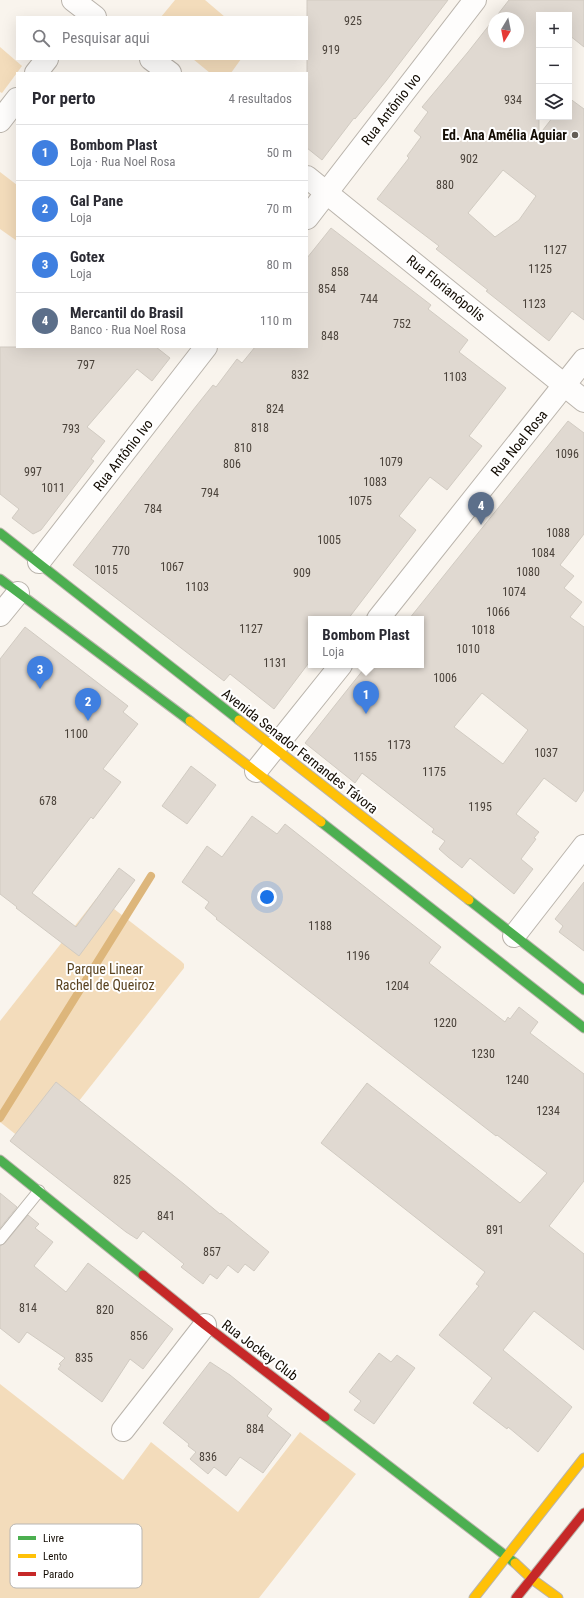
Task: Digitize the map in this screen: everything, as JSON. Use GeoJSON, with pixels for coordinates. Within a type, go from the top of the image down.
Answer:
{"type":"FeatureCollection","features":[{"type":"Feature","properties":{"kind":"main road","name":"Avenida Senador Fernandes Távora"},"geometry":{"type":"LineString","coordinates":[[0,533],[39,562],[274,749],[584,990]]}},
{"type":"Feature","properties":{"kind":"main road"},"geometry":{"type":"LineString","coordinates":[[0,579],[256,771],[584,1028]]}},
{"type":"Feature","properties":{"kind":"main road","name":"Rua Jockey Club"},"geometry":{"type":"LineString","coordinates":[[0,1160],[205,1325],[508,1556],[532,1579],[558,1598]]}},
{"type":"Feature","properties":{"kind":"main road"},"geometry":{"type":"LineString","coordinates":[[474,1598],[584,1458]]}},
{"type":"Feature","properties":{"kind":"main road"},"geometry":{"type":"LineString","coordinates":[[516,1598],[584,1513]]}},
{"type":"Feature","properties":{"kind":"street","name":"Rua Antônio Ivo"},"geometry":{"type":"LineString","coordinates":[[308,217],[475,0]]}},
{"type":"Feature","properties":{"kind":"street"},"geometry":{"type":"LineString","coordinates":[[37,72],[46,60]]}},
{"type":"Feature","properties":{"kind":"street"},"geometry":{"type":"LineString","coordinates":[[152,60],[169,72]]}},
{"type":"Feature","properties":{"kind":"street"},"geometry":{"type":"LineString","coordinates":[[0,121],[16,100]]}},
{"type":"Feature","properties":{"kind":"street","name":"Rua Florianópolis"},"geometry":{"type":"LineString","coordinates":[[308,178],[584,400]]}},
{"type":"Feature","properties":{"kind":"street","name":"Rua Antônio Ivo"},"geometry":{"type":"LineString","coordinates":[[39,562],[205,348]]}},
{"type":"Feature","properties":{"kind":"street","name":"Rua Noel Rosa"},"geometry":{"type":"LineString","coordinates":[[380,616],[584,360]]}},
{"type":"Feature","properties":{"kind":"street"},"geometry":{"type":"LineString","coordinates":[[0,615],[18,593]]}},
{"type":"Feature","properties":{"kind":"street"},"geometry":{"type":"LineString","coordinates":[[256,771],[339,668]]}},
{"type":"Feature","properties":{"kind":"street"},"geometry":{"type":"LineString","coordinates":[[514,936],[584,846]]}},
{"type":"Feature","properties":{"kind":"street"},"geometry":{"type":"LineString","coordinates":[[123,1430],[205,1325]]}},
{"type":"Feature","properties":{"kind":"lane"},"geometry":{"type":"LineString","coordinates":[[0,1239],[39,1191]]}},
{"type":"Feature","properties":{"kind":"green space"},"geometry":{"type":"Polygon","coordinates":[[[175,0],[205,0],[224,16],[162,16],[175,0]]]}},
{"type":"Feature","properties":{"kind":"green space"},"geometry":{"type":"Polygon","coordinates":[[[0,47],[22,66],[16,72],[2,93],[0,92],[0,47]]]}},
{"type":"Feature","properties":{"kind":"green space"},"geometry":{"type":"Polygon","coordinates":[[[194,60],[240,60],[232,72],[209,72],[194,60]]]}},
{"type":"Feature","properties":{"kind":"green space"},"geometry":{"type":"Polygon","coordinates":[[[0,172],[16,184],[16,240],[0,229],[0,172]]]}},
{"type":"Feature","properties":{"kind":"green space","name":"Parque Linear Rachel de Queiroz"},"geometry":{"type":"Polygon","coordinates":[[[100,898],[181,961],[184,964],[184,968],[41,1149],[33,1148],[0,1122],[0,1021],[96,899],[100,898]]]}},
{"type":"Feature","properties":{"kind":"green space"},"geometry":{"type":"Polygon","coordinates":[[[0,1384],[123,1480],[151,1442],[238,1512],[300,1432],[356,1474],[259,1598],[0,1598],[0,1384]]]}},
{"type":"Feature","properties":{"kind":"building"},"geometry":{"type":"Polygon","coordinates":[[[307,0],[448,0],[386,81],[355,119],[354,118],[322,160],[308,149],[307,0]]]}},
{"type":"Feature","properties":{"kind":"building"},"geometry":{"type":"Polygon","coordinates":[[[509,0],[584,0],[584,47],[572,37],[572,12],[536,12],[536,120],[539,120],[539,135],[551,120],[572,120],[572,100],[584,109],[584,320],[572,311],[549,341],[436,249],[439,246],[377,199],[409,158],[407,156],[421,137],[414,131],[428,112],[422,107],[488,27],[488,48],[524,48],[524,12],[500,12],[509,0]],[[503,170],[468,213],[495,237],[519,220],[536,196],[503,170]]]}},
{"type":"Feature","properties":{"kind":"building"},"geometry":{"type":"Polygon","coordinates":[[[331,228],[431,305],[428,309],[468,340],[459,352],[506,388],[469,436],[482,446],[447,490],[430,477],[399,516],[416,530],[350,616],[308,616],[308,664],[274,709],[230,674],[224,681],[73,565],[193,410],[213,385],[216,387],[237,359],[242,363],[254,348],[308,348],[308,257],[331,228]]]}},
{"type":"Feature","properties":{"kind":"building"},"geometry":{"type":"Polygon","coordinates":[[[0,347],[157,348],[170,358],[152,381],[137,369],[87,427],[105,441],[91,459],[94,461],[41,530],[33,534],[12,518],[19,509],[0,494],[0,347]]]}},
{"type":"Feature","properties":{"kind":"building"},"geometry":{"type":"Polygon","coordinates":[[[568,421],[584,433],[584,534],[560,565],[574,576],[564,588],[582,602],[570,617],[584,627],[584,790],[576,802],[544,778],[516,814],[539,832],[534,838],[536,839],[521,859],[533,869],[514,894],[470,858],[462,868],[439,849],[445,841],[432,832],[434,829],[362,773],[355,783],[305,743],[365,668],[424,668],[424,616],[411,616],[568,421]],[[482,693],[454,727],[503,764],[528,730],[482,693]]]}},
{"type":"Feature","properties":{"kind":"building"},"geometry":{"type":"Polygon","coordinates":[[[25,627],[128,706],[123,712],[138,724],[103,769],[121,782],[93,819],[91,817],[32,893],[76,927],[119,868],[135,880],[79,956],[0,894],[0,659],[25,627]]]}},
{"type":"Feature","properties":{"kind":"building"},"geometry":{"type":"Polygon","coordinates":[[[191,766],[216,785],[187,824],[162,806],[191,766]]]}},
{"type":"Feature","properties":{"kind":"building"},"geometry":{"type":"Polygon","coordinates":[[[252,816],[277,834],[285,824],[441,947],[429,963],[505,1022],[508,1017],[510,1019],[519,1007],[538,1022],[530,1033],[584,1074],[584,1181],[549,1226],[584,1254],[584,1350],[534,1311],[503,1350],[572,1407],[538,1452],[508,1427],[507,1429],[473,1403],[492,1378],[439,1335],[479,1286],[476,1284],[485,1272],[321,1143],[367,1083],[520,1203],[547,1173],[497,1135],[496,1136],[216,919],[217,918],[205,908],[209,902],[182,882],[207,846],[222,857],[252,816]]]}},
{"type":"Feature","properties":{"kind":"building"},"geometry":{"type":"Polygon","coordinates":[[[584,882],[584,951],[559,932],[563,926],[555,919],[584,882]]]}},
{"type":"Feature","properties":{"kind":"building"},"geometry":{"type":"Polygon","coordinates":[[[56,1082],[269,1252],[254,1271],[245,1264],[238,1273],[228,1265],[217,1279],[210,1274],[203,1284],[181,1267],[184,1264],[143,1231],[137,1239],[126,1232],[10,1141],[56,1082]]]}},
{"type":"Feature","properties":{"kind":"building"},"geometry":{"type":"Polygon","coordinates":[[[0,1193],[17,1207],[0,1228],[0,1193]]]}},
{"type":"Feature","properties":{"kind":"building"},"geometry":{"type":"Polygon","coordinates":[[[28,1215],[39,1224],[35,1228],[53,1242],[34,1266],[66,1292],[88,1263],[173,1329],[143,1369],[130,1359],[102,1402],[58,1369],[61,1365],[59,1364],[65,1358],[27,1332],[19,1343],[0,1328],[0,1246],[5,1243],[28,1215]]]}},
{"type":"Feature","properties":{"kind":"building"},"geometry":{"type":"Polygon","coordinates":[[[379,1353],[391,1362],[397,1355],[415,1368],[374,1424],[354,1410],[361,1401],[349,1392],[379,1353]]]}},
{"type":"Feature","properties":{"kind":"building"},"geometry":{"type":"Polygon","coordinates":[[[210,1362],[230,1375],[272,1409],[267,1416],[291,1435],[263,1473],[240,1457],[226,1476],[214,1467],[208,1474],[190,1459],[196,1452],[188,1446],[189,1444],[163,1423],[210,1362]]]}},
{"type":"Feature","properties":{"kind":"waterway"},"geometry":{"type":"LineString","coordinates":[[0,1118],[151,876]]}},
{"type":"Feature","properties":{"kind":"traffic: fast"},"geometry":{"type":"LineString","coordinates":[[0,533],[239,720]]}},
{"type":"Feature","properties":{"kind":"traffic: fast"},"geometry":{"type":"LineString","coordinates":[[0,579],[190,721]]}},
{"type":"Feature","properties":{"kind":"traffic: fast"},"geometry":{"type":"LineString","coordinates":[[321,822],[584,1028]]}},
{"type":"Feature","properties":{"kind":"traffic: fast"},"geometry":{"type":"LineString","coordinates":[[469,900],[584,990]]}},
{"type":"Feature","properties":{"kind":"traffic: fast"},"geometry":{"type":"LineString","coordinates":[[0,1160],[143,1275]]}},
{"type":"Feature","properties":{"kind":"traffic: fast"},"geometry":{"type":"LineString","coordinates":[[325,1417],[515,1563]]}},
{"type":"Feature","properties":{"kind":"traffic: slow"},"geometry":{"type":"LineString","coordinates":[[239,720],[469,900]]}},
{"type":"Feature","properties":{"kind":"traffic: slow"},"geometry":{"type":"LineString","coordinates":[[190,721],[321,822]]}},
{"type":"Feature","properties":{"kind":"traffic: slow"},"geometry":{"type":"LineString","coordinates":[[474,1598],[584,1458]]}},
{"type":"Feature","properties":{"kind":"traffic: slow"},"geometry":{"type":"LineString","coordinates":[[515,1563],[532,1579],[558,1598]]}},
{"type":"Feature","properties":{"kind":"traffic: jam"},"geometry":{"type":"LineString","coordinates":[[143,1275],[205,1325],[325,1417]]}},
{"type":"Feature","properties":{"kind":"traffic: jam"},"geometry":{"type":"LineString","coordinates":[[516,1598],[584,1513]]}},
{"type":"Feature","properties":{"kind":"place","name":"Ed. Ana Amélia Aguiar"},"geometry":{"type":"Point","coordinates":[575,135]}},
{"type":"Feature","properties":{"kind":"place","name":"Mercantil do Brasil"},"geometry":{"type":"Point","coordinates":[481,525]}},
{"type":"Feature","properties":{"kind":"place","name":"Gotex"},"geometry":{"type":"Point","coordinates":[40,689]}},
{"type":"Feature","properties":{"kind":"place","name":"Bombom Plast"},"geometry":{"type":"Point","coordinates":[366,714]}},
{"type":"Feature","properties":{"kind":"place","name":"Gal Pane"},"geometry":{"type":"Point","coordinates":[88,721]}}]}
